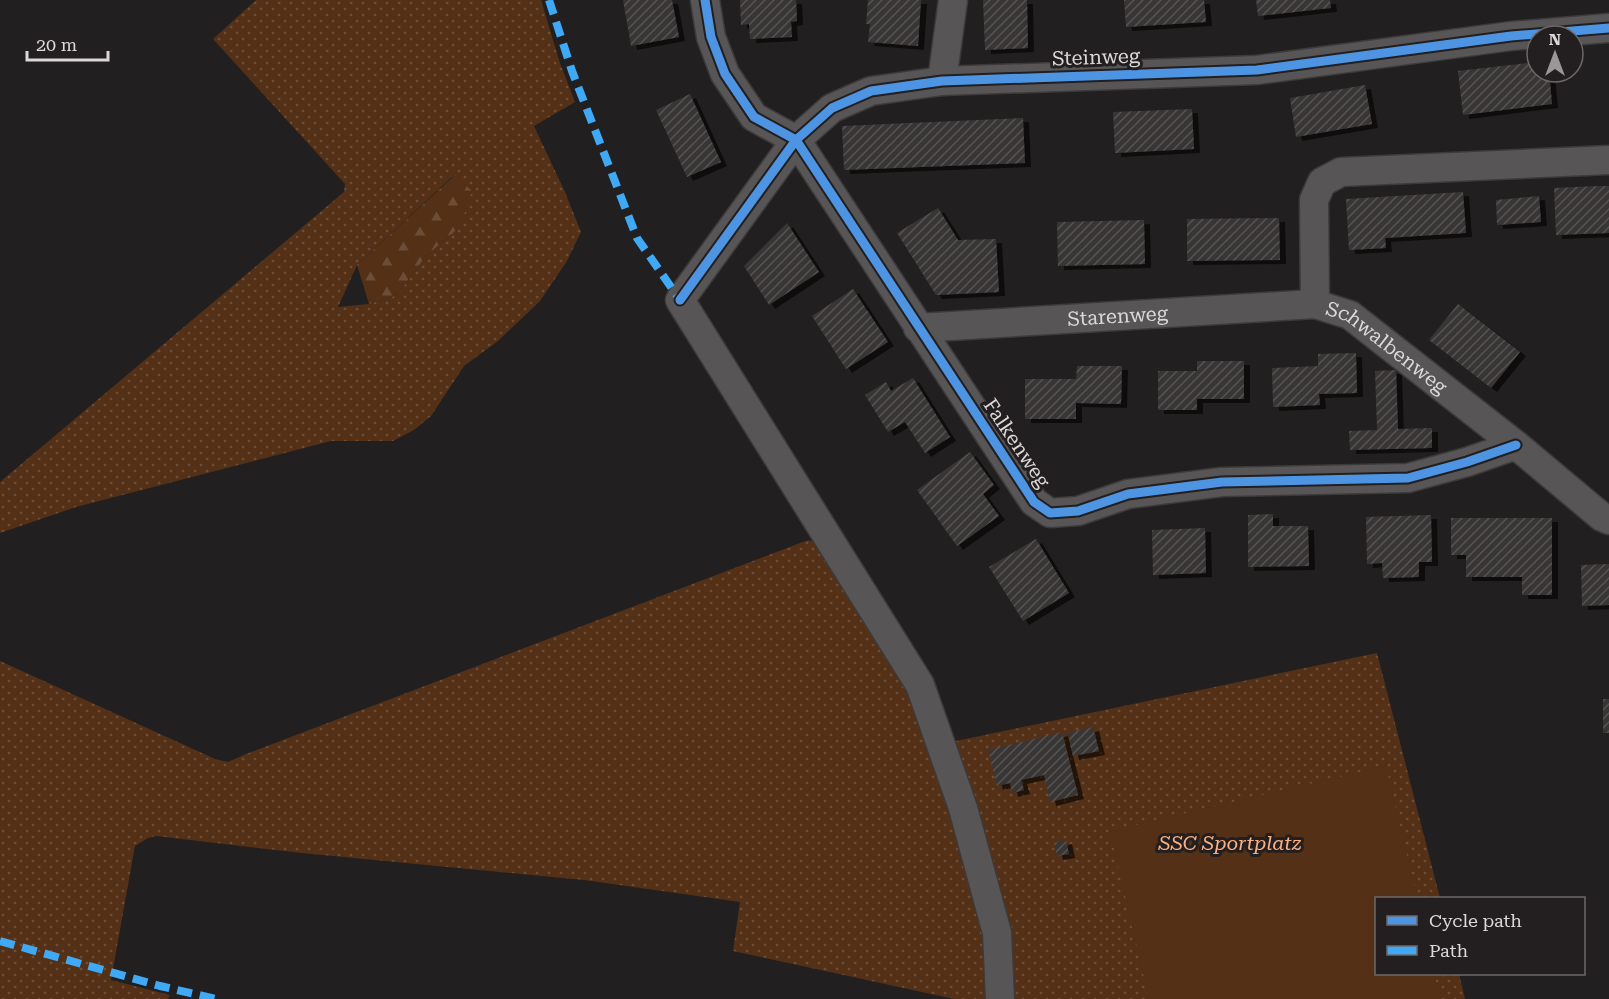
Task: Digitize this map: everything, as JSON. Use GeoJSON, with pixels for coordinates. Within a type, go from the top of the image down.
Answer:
{"type":"FeatureCollection","features":[{"type":"Feature","properties":{"kind":"street","name":"Falkenweg"},"geometry":{"type":"LineString","coordinates":[[705,0],[711,36],[724,74],[754,117],[796,140],[1034,502],[1050,513],[1078,512],[1128,494],[1222,482],[1408,478],[1467,462],[1516,445]]}},
{"type":"Feature","properties":{"kind":"street"},"geometry":{"type":"LineString","coordinates":[[942,81],[953,0]]}},
{"type":"Feature","properties":{"kind":"street","name":"Steinweg"},"geometry":{"type":"LineString","coordinates":[[1000,999],[997,933],[963,808],[920,686],[680,300],[796,140],[832,108],[871,91],[942,81],[1257,69],[1511,36],[1609,28]]}},
{"type":"Feature","properties":{"kind":"street","name":"Schwalbenweg"},"geometry":{"type":"LineString","coordinates":[[1609,160],[1341,172],[1322,183],[1314,200],[1315,304],[1350,315],[1516,445],[1602,517],[1609,520]]}},
{"type":"Feature","properties":{"kind":"street","name":"Starenweg"},"geometry":{"type":"LineString","coordinates":[[918,328],[1315,304]]}},
{"type":"Feature","properties":{"kind":"green space"},"geometry":{"type":"Polygon","coordinates":[[[256,0],[541,0],[560,63],[575,102],[534,126],[581,232],[567,261],[540,301],[498,341],[464,366],[431,416],[414,430],[393,441],[331,441],[76,507],[0,533],[0,482],[344,192],[345,184],[213,39],[256,0]],[[454,175],[357,265],[338,307],[369,304],[397,295],[426,256],[460,227],[454,175]]]}},
{"type":"Feature","properties":{"kind":"green space"},"geometry":{"type":"Polygon","coordinates":[[[455,175],[472,191],[460,227],[426,256],[397,295],[369,304],[357,265],[455,175]]]}},
{"type":"Feature","properties":{"kind":"green space"},"geometry":{"type":"Polygon","coordinates":[[[808,540],[818,543],[915,686],[988,952],[991,999],[954,999],[733,951],[740,902],[584,880],[302,853],[156,836],[135,846],[111,980],[170,995],[168,999],[0,999],[0,661],[215,759],[228,762],[808,540]]]}},
{"type":"Feature","properties":{"kind":"green space","name":"SSC Sportplatz"},"geometry":{"type":"Polygon","coordinates":[[[1377,653],[1440,897],[1375,897],[1375,975],[1459,975],[1465,999],[1006,999],[1006,930],[956,741],[1377,653]]]}},
{"type":"Feature","properties":{"kind":"green space"},"geometry":{"type":"Polygon","coordinates":[[[1386,766],[1417,897],[1375,897],[1375,975],[1434,975],[1440,999],[1149,999],[1110,831],[1386,766]]]}},
{"type":"Feature","properties":{"kind":"building"},"geometry":{"type":"Polygon","coordinates":[[[623,0],[672,0],[679,37],[631,46],[623,0]]]}},
{"type":"Feature","properties":{"kind":"building"},"geometry":{"type":"Polygon","coordinates":[[[740,0],[796,0],[797,21],[791,22],[792,37],[750,39],[749,24],[741,25],[740,0]]]}},
{"type":"Feature","properties":{"kind":"building"},"geometry":{"type":"Polygon","coordinates":[[[868,0],[921,0],[918,46],[868,42],[870,24],[866,24],[868,0]]]}},
{"type":"Feature","properties":{"kind":"building"},"geometry":{"type":"Polygon","coordinates":[[[983,0],[1027,0],[1028,48],[985,50],[983,0]]]}},
{"type":"Feature","properties":{"kind":"building"},"geometry":{"type":"Polygon","coordinates":[[[1124,0],[1204,0],[1206,22],[1126,27],[1124,0]]]}},
{"type":"Feature","properties":{"kind":"building"},"geometry":{"type":"Polygon","coordinates":[[[1256,0],[1330,0],[1331,8],[1258,16],[1256,0]]]}},
{"type":"Feature","properties":{"kind":"building"},"geometry":{"type":"Polygon","coordinates":[[[1525,63],[1525,84],[1550,84],[1552,104],[1463,115],[1458,71],[1525,63]]]}},
{"type":"Feature","properties":{"kind":"building"},"geometry":{"type":"Polygon","coordinates":[[[1365,85],[1372,124],[1296,137],[1290,98],[1365,85]]]}},
{"type":"Feature","properties":{"kind":"building"},"geometry":{"type":"Polygon","coordinates":[[[690,94],[721,162],[687,177],[656,110],[690,94]]]}},
{"type":"Feature","properties":{"kind":"building"},"geometry":{"type":"Polygon","coordinates":[[[1192,109],[1194,149],[1115,153],[1113,112],[1192,109]]]}},
{"type":"Feature","properties":{"kind":"building"},"geometry":{"type":"Polygon","coordinates":[[[1023,118],[1025,163],[844,170],[842,126],[1023,118]]]}},
{"type":"Feature","properties":{"kind":"building"},"geometry":{"type":"Polygon","coordinates":[[[1609,186],[1609,233],[1556,235],[1554,188],[1609,186]]]}},
{"type":"Feature","properties":{"kind":"building"},"geometry":{"type":"Polygon","coordinates":[[[1463,192],[1466,233],[1385,238],[1386,248],[1349,250],[1346,199],[1463,192]]]}},
{"type":"Feature","properties":{"kind":"building"},"geometry":{"type":"Polygon","coordinates":[[[1539,196],[1541,222],[1497,225],[1496,200],[1539,196]]]}},
{"type":"Feature","properties":{"kind":"building"},"geometry":{"type":"Polygon","coordinates":[[[938,208],[958,240],[996,239],[999,292],[936,295],[897,233],[938,208]]]}},
{"type":"Feature","properties":{"kind":"building"},"geometry":{"type":"Polygon","coordinates":[[[1279,218],[1280,260],[1187,261],[1187,219],[1279,218]]]}},
{"type":"Feature","properties":{"kind":"building"},"geometry":{"type":"Polygon","coordinates":[[[1144,220],[1145,264],[1058,266],[1057,222],[1144,220]]]}},
{"type":"Feature","properties":{"kind":"building"},"geometry":{"type":"Polygon","coordinates":[[[787,223],[819,272],[769,305],[744,266],[787,223]]]}},
{"type":"Feature","properties":{"kind":"building"},"geometry":{"type":"Polygon","coordinates":[[[853,289],[888,342],[846,369],[812,316],[853,289]]]}},
{"type":"Feature","properties":{"kind":"building"},"geometry":{"type":"Polygon","coordinates":[[[1458,304],[1520,352],[1491,388],[1429,340],[1458,304]]]}},
{"type":"Feature","properties":{"kind":"building"},"geometry":{"type":"Polygon","coordinates":[[[1356,353],[1357,393],[1319,394],[1320,405],[1273,407],[1272,368],[1318,366],[1318,354],[1356,353]]]}},
{"type":"Feature","properties":{"kind":"building"},"geometry":{"type":"Polygon","coordinates":[[[1197,361],[1244,361],[1244,399],[1197,399],[1197,410],[1158,410],[1158,371],[1197,371],[1197,361]]]}},
{"type":"Feature","properties":{"kind":"building"},"geometry":{"type":"Polygon","coordinates":[[[1077,366],[1122,366],[1121,404],[1076,403],[1076,419],[1025,419],[1025,379],[1076,379],[1077,366]]]}},
{"type":"Feature","properties":{"kind":"building"},"geometry":{"type":"Polygon","coordinates":[[[1396,370],[1398,429],[1432,428],[1432,448],[1350,450],[1349,431],[1377,430],[1375,371],[1396,370]]]}},
{"type":"Feature","properties":{"kind":"building"},"geometry":{"type":"Polygon","coordinates":[[[913,378],[950,437],[925,453],[905,422],[888,432],[865,395],[886,382],[891,391],[913,378]]]}},
{"type":"Feature","properties":{"kind":"building"},"geometry":{"type":"Polygon","coordinates":[[[970,452],[994,485],[983,494],[999,516],[957,546],[917,490],[970,452]]]}},
{"type":"Feature","properties":{"kind":"building"},"geometry":{"type":"Polygon","coordinates":[[[1273,514],[1273,526],[1308,526],[1309,566],[1248,567],[1248,515],[1273,514]]]}},
{"type":"Feature","properties":{"kind":"building"},"geometry":{"type":"Polygon","coordinates":[[[1431,515],[1432,562],[1419,562],[1419,577],[1383,578],[1382,563],[1367,564],[1366,517],[1431,515]]]}},
{"type":"Feature","properties":{"kind":"building"},"geometry":{"type":"Polygon","coordinates":[[[1451,518],[1552,518],[1552,595],[1522,595],[1522,577],[1466,577],[1466,555],[1451,555],[1451,518]]]}},
{"type":"Feature","properties":{"kind":"building"},"geometry":{"type":"Polygon","coordinates":[[[1205,528],[1206,573],[1153,575],[1152,530],[1205,528]]]}},
{"type":"Feature","properties":{"kind":"building"},"geometry":{"type":"Polygon","coordinates":[[[1036,539],[1069,593],[1023,621],[989,567],[1036,539]]]}},
{"type":"Feature","properties":{"kind":"building"},"geometry":{"type":"Polygon","coordinates":[[[1609,564],[1609,605],[1582,606],[1581,565],[1609,564]]]}},
{"type":"Feature","properties":{"kind":"building"},"geometry":{"type":"Polygon","coordinates":[[[1603,699],[1609,699],[1609,733],[1603,733],[1603,699]]]}},
{"type":"Feature","properties":{"kind":"building"},"geometry":{"type":"Polygon","coordinates":[[[1093,727],[1099,751],[1073,756],[1068,733],[1093,727]]]}},
{"type":"Feature","properties":{"kind":"building"},"geometry":{"type":"Polygon","coordinates":[[[1062,732],[1078,795],[1050,802],[1044,775],[1021,780],[1024,790],[1012,793],[1010,783],[997,786],[988,750],[1062,732]]]}},
{"type":"Feature","properties":{"kind":"building"},"geometry":{"type":"Polygon","coordinates":[[[1066,840],[1069,854],[1057,856],[1054,843],[1066,840]]]}},
{"type":"Feature","properties":{"kind":"marked path"},"geometry":{"type":"LineString","coordinates":[[549,0],[572,71],[637,238],[680,300]]}},
{"type":"Feature","properties":{"kind":"marked path"},"geometry":{"type":"LineString","coordinates":[[0,941],[160,986],[216,999]]}},
{"type":"Feature","properties":{"kind":"cycle path"},"geometry":{"type":"LineString","coordinates":[[705,0],[711,37],[725,74],[754,117],[796,140],[1034,502],[1050,513],[1078,511],[1128,494],[1222,482],[1408,478],[1467,462],[1516,445]]}},
{"type":"Feature","properties":{"kind":"cycle path"},"geometry":{"type":"LineString","coordinates":[[680,300],[796,140],[832,108],[871,91],[942,81],[1257,70],[1511,36],[1609,28]]}}]}
